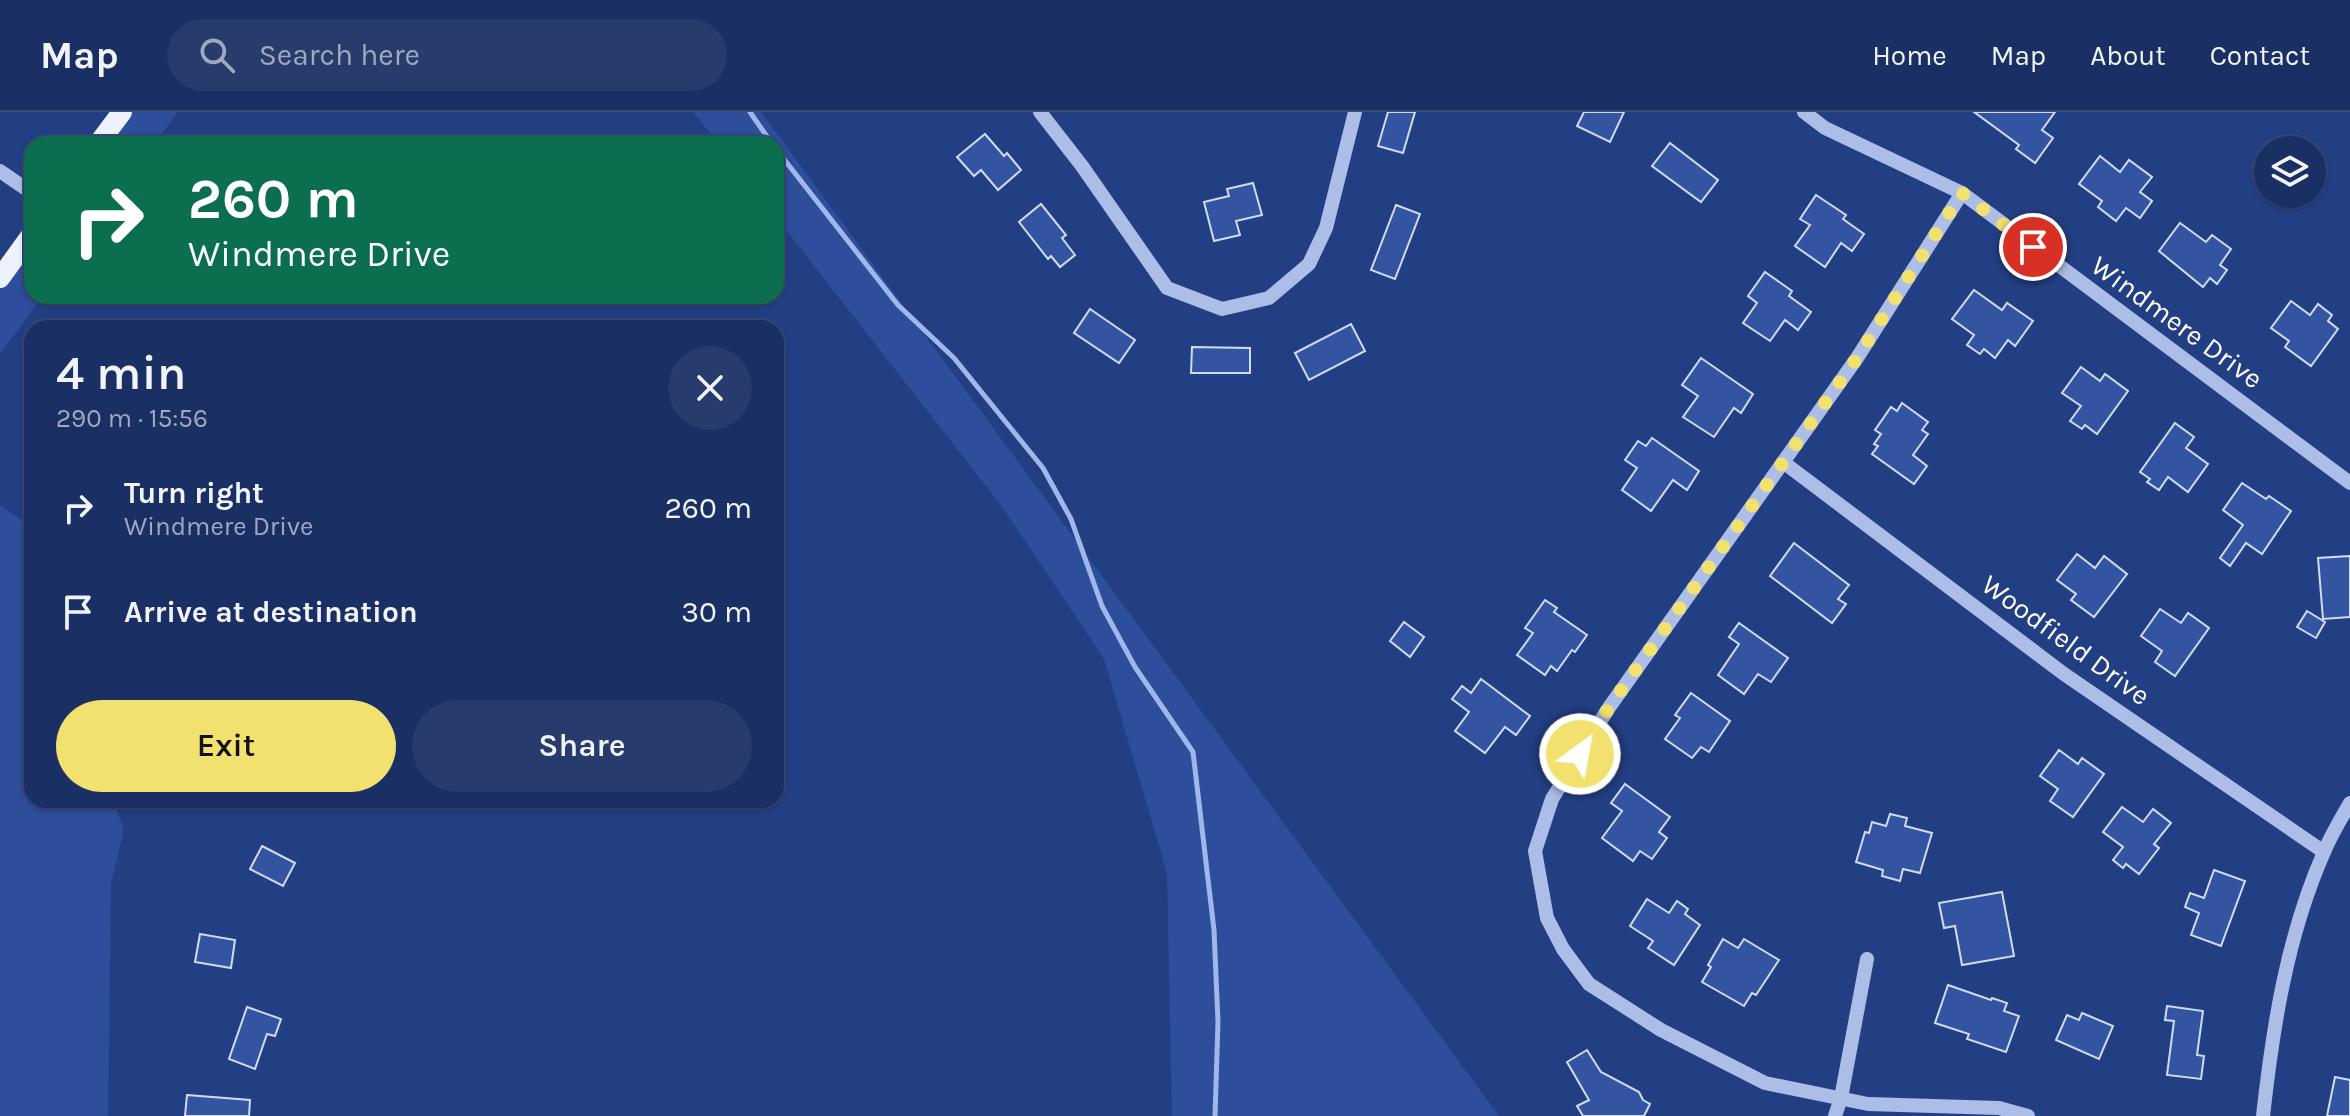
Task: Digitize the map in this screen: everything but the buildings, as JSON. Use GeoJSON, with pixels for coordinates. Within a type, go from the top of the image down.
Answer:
{"type":"FeatureCollection","features":[{"type":"Feature","properties":{"kind":"main road"},"geometry":{"type":"LineString","coordinates":[[104,136],[122,112]]}},
{"type":"Feature","properties":{"kind":"main road"},"geometry":{"type":"LineString","coordinates":[[0,278],[24,245]]}},
{"type":"Feature","properties":{"kind":"street"},"geometry":{"type":"LineString","coordinates":[[1040,112],[1082,166],[1167,288],[1222,309],[1269,298],[1309,264],[1326,228],[1355,112]]}},
{"type":"Feature","properties":{"kind":"street","name":"Windmere Drive"},"geometry":{"type":"LineString","coordinates":[[1804,112],[1825,128],[1962,193],[2350,483]]}},
{"type":"Feature","properties":{"kind":"street"},"geometry":{"type":"LineString","coordinates":[[0,171],[24,188]]}},
{"type":"Feature","properties":{"kind":"street"},"geometry":{"type":"LineString","coordinates":[[1962,193],[1857,358],[1608,709],[1552,799],[1535,851],[1547,918],[1563,949],[1589,984],[1661,1030],[1765,1083],[1868,1104],[1999,1108],[2028,1116]]}},
{"type":"Feature","properties":{"kind":"street","name":"Woodfield Drive"},"geometry":{"type":"LineString","coordinates":[[1783,462],[2064,674],[2324,852]]}},
{"type":"Feature","properties":{"kind":"street"},"geometry":{"type":"LineString","coordinates":[[2263,1116],[2272,1033],[2292,941],[2324,852],[2350,803]]}},
{"type":"Feature","properties":{"kind":"street"},"geometry":{"type":"LineString","coordinates":[[1835,1116],[1867,959]]}},
{"type":"Feature","properties":{"kind":"shaded area"},"geometry":{"type":"Polygon","coordinates":[[[122,112],[178,112],[160,136],[104,136],[122,112]]]}},
{"type":"Feature","properties":{"kind":"shaded area"},"geometry":{"type":"Polygon","coordinates":[[[693,112],[761,112],[779,136],[712,136],[693,112]]]}},
{"type":"Feature","properties":{"kind":"shaded area"},"geometry":{"type":"Polygon","coordinates":[[[784,143],[1499,1116],[1172,1116],[1167,873],[1104,659],[1000,504],[784,227],[784,143]]]}},
{"type":"Feature","properties":{"kind":"shaded area"},"geometry":{"type":"Polygon","coordinates":[[[24,245],[24,304],[37,304],[0,354],[0,278],[24,245]]]}},
{"type":"Feature","properties":{"kind":"shaded area"},"geometry":{"type":"Polygon","coordinates":[[[0,505],[24,522],[24,808],[115,808],[124,829],[111,884],[108,1116],[0,1116],[0,505]]]}},
{"type":"Feature","properties":{"kind":"waterway"},"geometry":{"type":"LineString","coordinates":[[750,112],[766,136]]}},
{"type":"Feature","properties":{"kind":"waterway"},"geometry":{"type":"LineString","coordinates":[[784,159],[898,305],[954,358],[1043,468],[1071,519],[1102,606],[1135,667],[1193,752],[1214,930],[1218,1022],[1215,1116]]}},
{"type":"Feature","properties":{"kind":"route"},"geometry":{"type":"LineString","coordinates":[[1580,754],[1608,709],[1857,358],[1962,193],[2033,247]]}}]}
